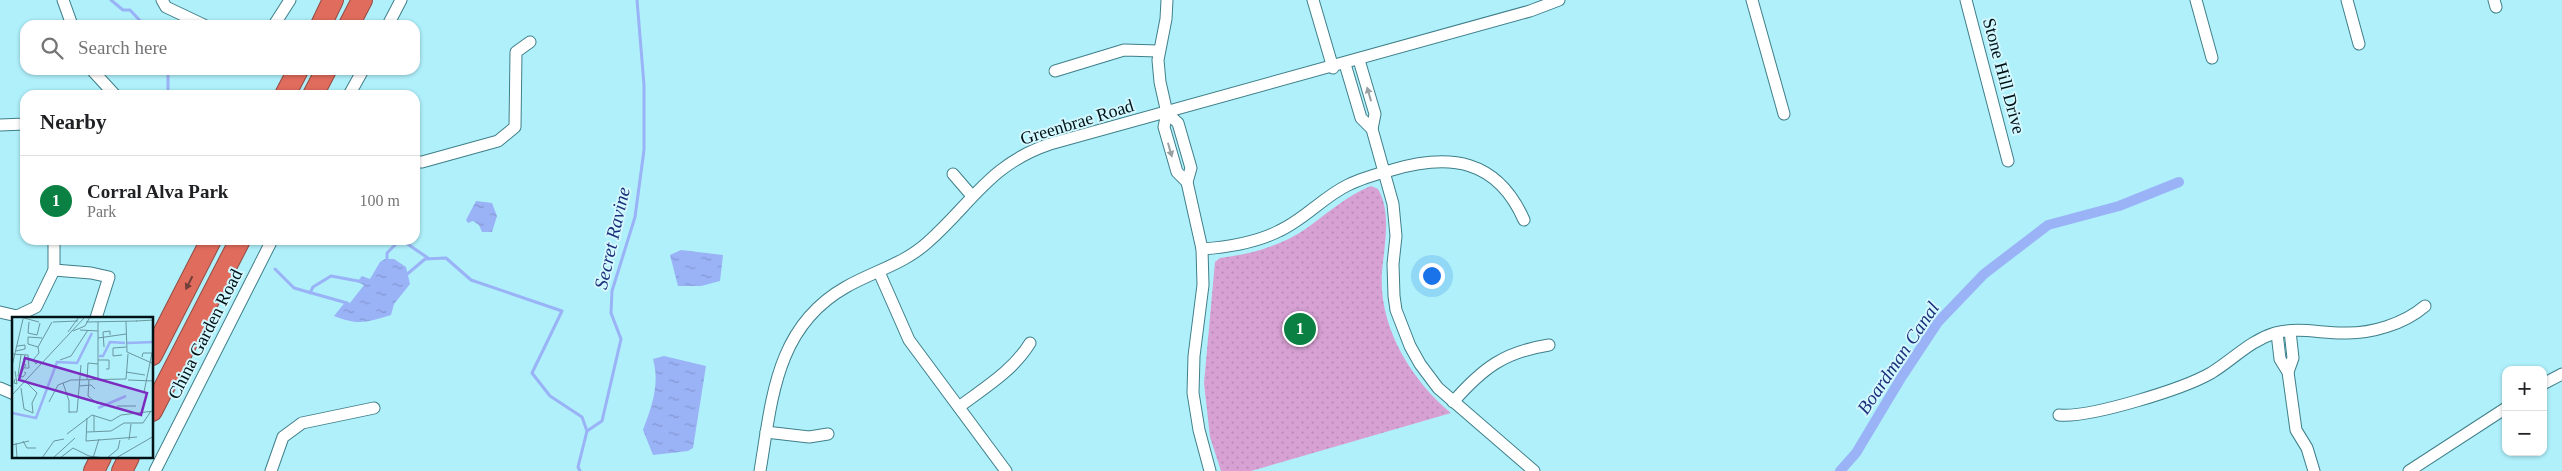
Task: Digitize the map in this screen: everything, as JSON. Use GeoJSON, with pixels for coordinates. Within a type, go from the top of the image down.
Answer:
{"type":"FeatureCollection","features":[{"type":"Feature","properties":{"kind":"highway"},"geometry":{"type":"LineString","coordinates":[[323,20],[333,0]]}},
{"type":"Feature","properties":{"kind":"highway"},"geometry":{"type":"LineString","coordinates":[[352,20],[362,0]]}},
{"type":"Feature","properties":{"kind":"highway"},"geometry":{"type":"LineString","coordinates":[[288,90],[295,75]]}},
{"type":"Feature","properties":{"kind":"highway"},"geometry":{"type":"LineString","coordinates":[[316,90],[324,75]]}},
{"type":"Feature","properties":{"kind":"highway"},"geometry":{"type":"LineString","coordinates":[[154,351],[208,245]]}},
{"type":"Feature","properties":{"kind":"highway"},"geometry":{"type":"LineString","coordinates":[[154,407],[237,245]]}},
{"type":"Feature","properties":{"kind":"highway"},"geometry":{"type":"LineString","coordinates":[[94,471],[100,458]]}},
{"type":"Feature","properties":{"kind":"highway"},"geometry":{"type":"LineString","coordinates":[[122,471],[128,458]]}},
{"type":"Feature","properties":{"kind":"street"},"geometry":{"type":"LineString","coordinates":[[62,0],[70,20]]}},
{"type":"Feature","properties":{"kind":"street"},"geometry":{"type":"LineString","coordinates":[[162,0],[166,7],[193,20]]}},
{"type":"Feature","properties":{"kind":"street"},"geometry":{"type":"LineString","coordinates":[[277,20],[290,0]]}},
{"type":"Feature","properties":{"kind":"street"},"geometry":{"type":"LineString","coordinates":[[391,20],[401,0]]}},
{"type":"Feature","properties":{"kind":"street"},"geometry":{"type":"LineString","coordinates":[[1167,0],[1166,19],[1158,51],[1160,82],[1167,113],[1164,127],[1177,172],[1188,182],[1202,250],[1203,285],[1194,356],[1193,393],[1199,430],[1210,471]]}},
{"type":"Feature","properties":{"kind":"street"},"geometry":{"type":"LineString","coordinates":[[1313,0],[1332,68]]}},
{"type":"Feature","properties":{"kind":"street","name":"Greenbrae Road"},"geometry":{"type":"LineString","coordinates":[[760,471],[779,368],[800,328],[816,309],[835,294],[920,250],[1001,169],[1032,150],[1332,68],[1529,6],[1559,0]]}},
{"type":"Feature","properties":{"kind":"street"},"geometry":{"type":"LineString","coordinates":[[1752,0],[1784,114]]}},
{"type":"Feature","properties":{"kind":"street","name":"Stone Hill Drive"},"geometry":{"type":"LineString","coordinates":[[1966,0],[2008,161]]}},
{"type":"Feature","properties":{"kind":"street"},"geometry":{"type":"LineString","coordinates":[[2196,0],[2212,58]]}},
{"type":"Feature","properties":{"kind":"street"},"geometry":{"type":"LineString","coordinates":[[2347,0],[2359,44]]}},
{"type":"Feature","properties":{"kind":"street"},"geometry":{"type":"LineString","coordinates":[[420,162],[498,141],[515,127],[516,52],[530,42]]}},
{"type":"Feature","properties":{"kind":"street"},"geometry":{"type":"LineString","coordinates":[[1055,71],[1124,50],[1158,51]]}},
{"type":"Feature","properties":{"kind":"street"},"geometry":{"type":"LineString","coordinates":[[1359,60],[1375,114],[1372,129],[1396,219],[1392,281],[1396,310],[1420,364],[1438,388],[1534,471]]}},
{"type":"Feature","properties":{"kind":"street"},"geometry":{"type":"LineString","coordinates":[[1345,64],[1361,118],[1372,129]]}},
{"type":"Feature","properties":{"kind":"street"},"geometry":{"type":"LineString","coordinates":[[97,75],[110,90]]}},
{"type":"Feature","properties":{"kind":"street"},"geometry":{"type":"LineString","coordinates":[[352,90],[360,75]]}},
{"type":"Feature","properties":{"kind":"street"},"geometry":{"type":"LineString","coordinates":[[0,125],[20,124]]}},
{"type":"Feature","properties":{"kind":"street"},"geometry":{"type":"LineString","coordinates":[[1202,250],[1241,244],[1278,232],[1348,185],[1413,164],[1439,160],[1474,167],[1498,182],[1508,192],[1524,220]]}},
{"type":"Feature","properties":{"kind":"street"},"geometry":{"type":"LineString","coordinates":[[952,174],[972,196]]}},
{"type":"Feature","properties":{"kind":"street"},"geometry":{"type":"LineString","coordinates":[[0,312],[17,316],[36,307],[54,270],[54,245]]}},
{"type":"Feature","properties":{"kind":"street","name":"China Garden Road"},"geometry":{"type":"LineString","coordinates":[[157,468],[269,245]]}},
{"type":"Feature","properties":{"kind":"street"},"geometry":{"type":"LineString","coordinates":[[54,270],[91,273],[109,277],[96,317]]}},
{"type":"Feature","properties":{"kind":"street"},"geometry":{"type":"LineString","coordinates":[[878,272],[909,340],[1006,471]]}},
{"type":"Feature","properties":{"kind":"street"},"geometry":{"type":"LineString","coordinates":[[2058,415],[2088,414],[2188,384],[2213,372],[2243,348],[2277,333],[2290,331],[2362,332],[2400,322],[2425,306]]}},
{"type":"Feature","properties":{"kind":"street"},"geometry":{"type":"LineString","coordinates":[[2288,372],[2293,358],[2290,331]]}},
{"type":"Feature","properties":{"kind":"street"},"geometry":{"type":"LineString","coordinates":[[2277,333],[2280,353],[2288,372],[2296,430],[2307,448],[2314,471]]}},
{"type":"Feature","properties":{"kind":"street"},"geometry":{"type":"LineString","coordinates":[[959,407],[1011,367],[1030,343]]}},
{"type":"Feature","properties":{"kind":"street"},"geometry":{"type":"LineString","coordinates":[[1453,402],[1478,374],[1493,363],[1517,351],[1549,345]]}},
{"type":"Feature","properties":{"kind":"street"},"geometry":{"type":"LineString","coordinates":[[2280,353],[2292,352]]}},
{"type":"Feature","properties":{"kind":"street"},"geometry":{"type":"LineString","coordinates":[[2547,382],[2562,374]]}},
{"type":"Feature","properties":{"kind":"street"},"geometry":{"type":"LineString","coordinates":[[0,388],[12,393]]}},
{"type":"Feature","properties":{"kind":"street"},"geometry":{"type":"LineString","coordinates":[[271,471],[283,437],[302,423],[374,408]]}},
{"type":"Feature","properties":{"kind":"street"},"geometry":{"type":"LineString","coordinates":[[2410,471],[2502,411]]}},
{"type":"Feature","properties":{"kind":"street"},"geometry":{"type":"LineString","coordinates":[[766,432],[809,437],[828,434]]}},
{"type":"Feature","properties":{"kind":"street"},"geometry":{"type":"LineString","coordinates":[[157,468],[169,471]]}},
{"type":"Feature","properties":{"kind":"shaded area"},"geometry":{"type":"Polygon","coordinates":[[[1371,186],[1378,189],[1385,209],[1386,230],[1382,292],[1385,312],[1392,332],[1400,350],[1423,385],[1451,413],[1251,471],[1221,471],[1210,437],[1204,383],[1215,262],[1220,258],[1243,254],[1287,240],[1345,200],[1371,186]]]}},
{"type":"Feature","properties":{"kind":"water"},"geometry":{"type":"Polygon","coordinates":[[[476,201],[492,203],[497,216],[492,232],[482,232],[479,225],[473,221],[468,223],[466,220],[476,201]]]}},
{"type":"Feature","properties":{"kind":"water"},"geometry":{"type":"Polygon","coordinates":[[[681,250],[723,255],[720,281],[701,286],[678,286],[670,255],[681,250]]]}},
{"type":"Feature","properties":{"kind":"water"},"geometry":{"type":"Polygon","coordinates":[[[385,259],[394,259],[406,267],[410,284],[394,304],[391,315],[363,322],[350,321],[334,316],[346,301],[350,303],[364,285],[357,282],[362,276],[370,279],[380,262],[385,259]]]}},
{"type":"Feature","properties":{"kind":"water"},"geometry":{"type":"Polygon","coordinates":[[[664,356],[706,366],[693,448],[688,451],[653,455],[643,430],[652,404],[655,386],[656,377],[653,359],[664,356]]]}},
{"type":"Feature","properties":{"kind":"waterway"},"geometry":{"type":"LineString","coordinates":[[111,0],[123,10],[130,10],[139,20]]}},
{"type":"Feature","properties":{"kind":"waterway","name":"Secret Ravine"},"geometry":{"type":"LineString","coordinates":[[580,471],[578,467],[587,431],[602,421],[621,339],[611,313],[612,291],[635,217],[644,150],[644,85],[637,0]]}},
{"type":"Feature","properties":{"kind":"waterway"},"geometry":{"type":"LineString","coordinates":[[168,75],[168,90]]}},
{"type":"Feature","properties":{"kind":"waterway","name":"Boardman Canal"},"geometry":{"type":"LineString","coordinates":[[1840,471],[1856,453],[1901,378],[1938,322],[1984,274],[2048,225],[2119,206],[2179,182]]}},
{"type":"Feature","properties":{"kind":"waterway"},"geometry":{"type":"LineString","coordinates":[[387,259],[387,253],[395,245]]}},
{"type":"Feature","properties":{"kind":"waterway"},"geometry":{"type":"LineString","coordinates":[[409,245],[428,258]]}},
{"type":"Feature","properties":{"kind":"waterway"},"geometry":{"type":"LineString","coordinates":[[405,276],[425,259],[446,258],[471,280],[562,311],[532,373],[550,396],[582,417],[587,431]]}},
{"type":"Feature","properties":{"kind":"waterway"},"geometry":{"type":"LineString","coordinates":[[275,269],[294,288],[347,303]]}},
{"type":"Feature","properties":{"kind":"waterway"},"geometry":{"type":"LineString","coordinates":[[310,293],[313,287],[331,276],[358,281]]}},
{"type":"Feature","properties":{"kind":"place","name":"Corral Alva Park"},"geometry":{"type":"Point","coordinates":[1300,329]}}]}
